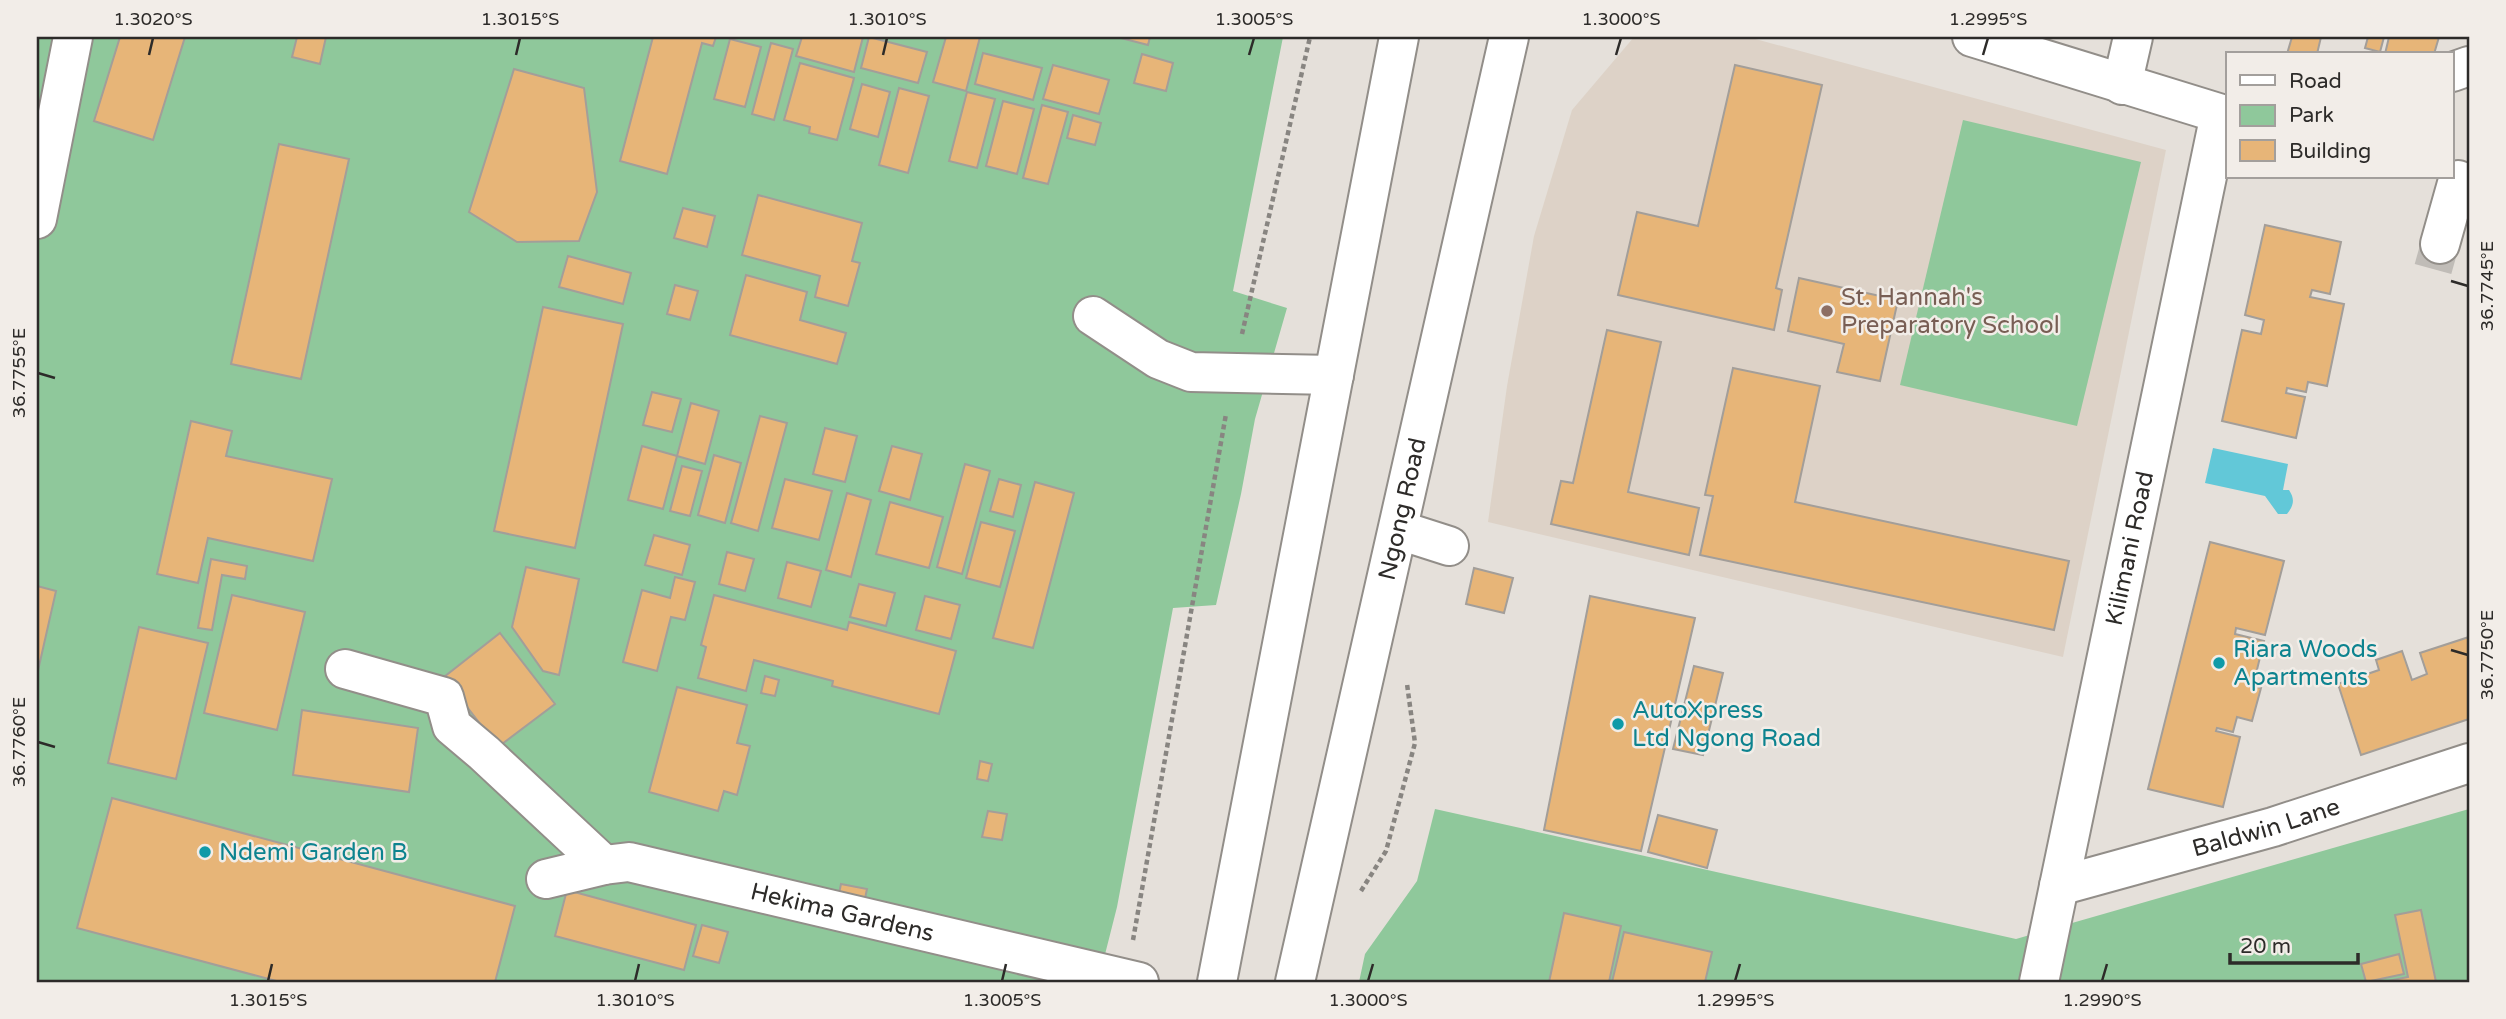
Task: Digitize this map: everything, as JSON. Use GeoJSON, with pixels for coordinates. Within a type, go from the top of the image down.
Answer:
{"type":"FeatureCollection","features":[{"type":"Feature","properties":{"kind":"main road"},"geometry":{"type":"LineString","coordinates":[[37,219],[73,37]]}},
{"type":"Feature","properties":{"kind":"main road"},"geometry":{"type":"LineString","coordinates":[[1217,982],[1399,37]]}},
{"type":"Feature","properties":{"kind":"main road","name":"Ngong Road"},"geometry":{"type":"LineString","coordinates":[[1295,982],[1509,37]]}},
{"type":"Feature","properties":{"kind":"main road"},"geometry":{"type":"LineString","coordinates":[[1972,37],[2224,115]]}},
{"type":"Feature","properties":{"kind":"main road"},"geometry":{"type":"LineString","coordinates":[[2122,85],[2133,37]]}},
{"type":"Feature","properties":{"kind":"main road","name":"Kilimani Road"},"geometry":{"type":"LineString","coordinates":[[2039,982],[2224,115]]}},
{"type":"Feature","properties":{"kind":"main road"},"geometry":{"type":"LineString","coordinates":[[2440,244],[2458,180]]}},
{"type":"Feature","properties":{"kind":"main road"},"geometry":{"type":"LineString","coordinates":[[1093,316],[1158,359],[1191,372],[1334,376]]}},
{"type":"Feature","properties":{"kind":"main road"},"geometry":{"type":"LineString","coordinates":[[1399,530],[1449,546]]}},
{"type":"Feature","properties":{"kind":"main road"},"geometry":{"type":"LineString","coordinates":[[345,669],[444,697],[452,726],[604,864]]}},
{"type":"Feature","properties":{"kind":"main road","name":"Baldwin Lane"},"geometry":{"type":"LineString","coordinates":[[2059,886],[2273,827],[2407,781],[2469,763]]}},
{"type":"Feature","properties":{"kind":"main road","name":"Hekima Gardens"},"geometry":{"type":"LineString","coordinates":[[546,879],[604,864],[629,862],[1133,981]]}},
{"type":"Feature","properties":{"kind":"path"},"geometry":{"type":"LineString","coordinates":[[1133,981],[1233,373],[1310,37]]}},
{"type":"Feature","properties":{"kind":"shaded area","name":"St. Hannah's Preparatory School"},"geometry":{"type":"Polygon","coordinates":[[[1634,37],[1748,37],[2166,150],[2063,657],[1488,522],[1507,386],[1534,236],[1572,110],[1634,37]]]}},
{"type":"Feature","properties":{"kind":"green space"},"geometry":{"type":"Polygon","coordinates":[[[37,37],[1283,37],[1233,291],[1287,308],[1255,419],[1216,605],[1173,608],[1117,907],[1098,982],[37,982],[37,37]]]}},
{"type":"Feature","properties":{"kind":"green space"},"geometry":{"type":"Polygon","coordinates":[[[1963,120],[2141,162],[2077,426],[1900,385],[1963,120]]]}},
{"type":"Feature","properties":{"kind":"green space"},"geometry":{"type":"Polygon","coordinates":[[[1435,809],[2016,939],[2469,809],[2469,982],[1359,982],[1365,954],[1417,881],[1435,809]]]}},
{"type":"Feature","properties":{"kind":"water"},"geometry":{"type":"Polygon","coordinates":[[[2213,448],[2288,464],[2283,490],[2289,490],[2293,502],[2287,514],[2278,514],[2265,496],[2205,483],[2213,448]]]}},
{"type":"Feature","properties":{"kind":"building"},"geometry":{"type":"Polygon","coordinates":[[[120,37],[185,37],[153,140],[94,121],[120,37]]]}},
{"type":"Feature","properties":{"kind":"building"},"geometry":{"type":"Polygon","coordinates":[[[297,37],[326,37],[320,64],[292,57],[297,37]]]}},
{"type":"Feature","properties":{"kind":"building"},"geometry":{"type":"Polygon","coordinates":[[[653,37],[716,37],[713,46],[702,43],[667,174],[620,161],[653,37]]]}},
{"type":"Feature","properties":{"kind":"building"},"geometry":{"type":"Polygon","coordinates":[[[802,37],[863,37],[854,72],[796,56],[802,37]]]}},
{"type":"Feature","properties":{"kind":"building"},"geometry":{"type":"Polygon","coordinates":[[[869,37],[927,52],[918,83],[861,68],[869,37]]]}},
{"type":"Feature","properties":{"kind":"building"},"geometry":{"type":"Polygon","coordinates":[[[946,37],[980,37],[966,91],[933,82],[946,37]]]}},
{"type":"Feature","properties":{"kind":"building"},"geometry":{"type":"Polygon","coordinates":[[[1117,37],[1150,37],[1148,45],[1117,37]]]}},
{"type":"Feature","properties":{"kind":"building"},"geometry":{"type":"Polygon","coordinates":[[[2292,37],[2321,37],[2317,52],[2288,52],[2292,37]]]}},
{"type":"Feature","properties":{"kind":"building"},"geometry":{"type":"Polygon","coordinates":[[[2368,37],[2384,37],[2380,52],[2365,48],[2368,37]]]}},
{"type":"Feature","properties":{"kind":"building"},"geometry":{"type":"Polygon","coordinates":[[[2389,37],[2439,37],[2435,52],[2385,52],[2389,37]]]}},
{"type":"Feature","properties":{"kind":"building"},"geometry":{"type":"Polygon","coordinates":[[[730,39],[761,47],[745,107],[714,99],[730,39]]]}},
{"type":"Feature","properties":{"kind":"building"},"geometry":{"type":"Polygon","coordinates":[[[771,43],[793,49],[774,120],[752,114],[771,43]]]}},
{"type":"Feature","properties":{"kind":"building"},"geometry":{"type":"Polygon","coordinates":[[[983,53],[1042,68],[1033,100],[975,84],[983,53]]]}},
{"type":"Feature","properties":{"kind":"building"},"geometry":{"type":"Polygon","coordinates":[[[1142,54],[1173,63],[1166,91],[1134,83],[1142,54]]]}},
{"type":"Feature","properties":{"kind":"building"},"geometry":{"type":"Polygon","coordinates":[[[800,63],[854,78],[837,140],[809,133],[810,127],[784,120],[800,63]]]}},
{"type":"Feature","properties":{"kind":"building"},"geometry":{"type":"Polygon","coordinates":[[[1053,65],[1109,80],[1099,114],[1043,99],[1053,65]]]}},
{"type":"Feature","properties":{"kind":"building"},"geometry":{"type":"Polygon","coordinates":[[[1735,65],[1822,85],[1776,288],[1782,290],[1774,330],[1618,295],[1637,212],[1698,226],[1735,65]]]}},
{"type":"Feature","properties":{"kind":"building"},"geometry":{"type":"Polygon","coordinates":[[[514,69],[584,88],[597,192],[579,241],[517,242],[469,212],[514,69]]]}},
{"type":"Feature","properties":{"kind":"building"},"geometry":{"type":"Polygon","coordinates":[[[862,84],[890,92],[878,137],[850,129],[862,84]]]}},
{"type":"Feature","properties":{"kind":"building"},"geometry":{"type":"Polygon","coordinates":[[[899,88],[929,96],[908,173],[879,165],[899,88]]]}},
{"type":"Feature","properties":{"kind":"building"},"geometry":{"type":"Polygon","coordinates":[[[967,92],[995,99],[977,168],[949,161],[967,92]]]}},
{"type":"Feature","properties":{"kind":"building"},"geometry":{"type":"Polygon","coordinates":[[[1003,101],[1034,109],[1017,174],[986,166],[1003,101]]]}},
{"type":"Feature","properties":{"kind":"building"},"geometry":{"type":"Polygon","coordinates":[[[1042,105],[1068,112],[1048,184],[1023,178],[1042,105]]]}},
{"type":"Feature","properties":{"kind":"building"},"geometry":{"type":"Polygon","coordinates":[[[1073,115],[1101,123],[1095,145],[1067,138],[1073,115]]]}},
{"type":"Feature","properties":{"kind":"building"},"geometry":{"type":"Polygon","coordinates":[[[279,144],[349,159],[301,379],[231,364],[279,144]]]}},
{"type":"Feature","properties":{"kind":"building"},"geometry":{"type":"Polygon","coordinates":[[[758,195],[862,223],[852,261],[860,263],[848,306],[815,297],[820,276],[742,255],[758,195]]]}},
{"type":"Feature","properties":{"kind":"building"},"geometry":{"type":"Polygon","coordinates":[[[683,208],[715,216],[707,247],[674,238],[683,208]]]}},
{"type":"Feature","properties":{"kind":"building"},"geometry":{"type":"Polygon","coordinates":[[[2265,225],[2341,242],[2330,294],[2312,290],[2310,297],[2344,304],[2327,386],[2308,382],[2306,392],[2287,388],[2286,393],[2305,397],[2296,438],[2222,421],[2242,330],[2261,334],[2264,320],[2245,315],[2265,225]]]}},
{"type":"Feature","properties":{"kind":"building"},"geometry":{"type":"Polygon","coordinates":[[[568,256],[631,273],[623,304],[559,287],[568,256]]]}},
{"type":"Feature","properties":{"kind":"building"},"geometry":{"type":"Polygon","coordinates":[[[746,275],[807,292],[800,320],[846,333],[837,364],[730,335],[746,275]]]}},
{"type":"Feature","properties":{"kind":"building"},"geometry":{"type":"Polygon","coordinates":[[[1799,278],[1898,300],[1880,381],[1837,372],[1844,344],[1788,331],[1799,278]]]}},
{"type":"Feature","properties":{"kind":"building"},"geometry":{"type":"Polygon","coordinates":[[[675,285],[698,291],[690,320],[667,314],[675,285]]]}},
{"type":"Feature","properties":{"kind":"building"},"geometry":{"type":"Polygon","coordinates":[[[543,307],[623,324],[575,548],[494,531],[543,307]]]}},
{"type":"Feature","properties":{"kind":"building"},"geometry":{"type":"Polygon","coordinates":[[[1607,330],[1661,342],[1628,492],[1699,508],[1689,555],[1551,524],[1561,481],[1573,483],[1607,330]]]}},
{"type":"Feature","properties":{"kind":"building"},"geometry":{"type":"Polygon","coordinates":[[[1733,368],[1820,386],[1795,502],[2069,561],[2054,630],[1700,555],[1713,496],[1705,495],[1733,368]]]}},
{"type":"Feature","properties":{"kind":"building"},"geometry":{"type":"Polygon","coordinates":[[[652,392],[681,399],[672,432],[643,425],[652,392]]]}},
{"type":"Feature","properties":{"kind":"building"},"geometry":{"type":"Polygon","coordinates":[[[691,403],[719,411],[705,464],[677,456],[691,403]]]}},
{"type":"Feature","properties":{"kind":"building"},"geometry":{"type":"Polygon","coordinates":[[[760,416],[787,423],[758,531],[731,523],[760,416]]]}},
{"type":"Feature","properties":{"kind":"building"},"geometry":{"type":"Polygon","coordinates":[[[191,421],[232,431],[226,456],[332,479],[313,561],[208,538],[198,583],[157,574],[191,421]]]}},
{"type":"Feature","properties":{"kind":"building"},"geometry":{"type":"Polygon","coordinates":[[[825,428],[857,436],[845,482],[813,474],[825,428]]]}},
{"type":"Feature","properties":{"kind":"building"},"geometry":{"type":"Polygon","coordinates":[[[642,446],[677,456],[663,509],[628,500],[642,446]]]}},
{"type":"Feature","properties":{"kind":"building"},"geometry":{"type":"Polygon","coordinates":[[[892,446],[922,454],[910,500],[879,491],[892,446]]]}},
{"type":"Feature","properties":{"kind":"building"},"geometry":{"type":"Polygon","coordinates":[[[714,455],[741,463],[725,523],[698,515],[714,455]]]}},
{"type":"Feature","properties":{"kind":"building"},"geometry":{"type":"Polygon","coordinates":[[[965,464],[990,471],[962,574],[937,567],[965,464]]]}},
{"type":"Feature","properties":{"kind":"building"},"geometry":{"type":"Polygon","coordinates":[[[682,466],[702,471],[690,516],[670,511],[682,466]]]}},
{"type":"Feature","properties":{"kind":"building"},"geometry":{"type":"Polygon","coordinates":[[[785,479],[832,491],[819,540],[772,528],[785,479]]]}},
{"type":"Feature","properties":{"kind":"building"},"geometry":{"type":"Polygon","coordinates":[[[999,479],[1021,485],[1013,517],[990,511],[999,479]]]}},
{"type":"Feature","properties":{"kind":"building"},"geometry":{"type":"Polygon","coordinates":[[[1035,482],[1074,493],[1033,648],[993,638],[1035,482]]]}},
{"type":"Feature","properties":{"kind":"building"},"geometry":{"type":"Polygon","coordinates":[[[847,493],[871,500],[851,577],[826,570],[847,493]]]}},
{"type":"Feature","properties":{"kind":"building"},"geometry":{"type":"Polygon","coordinates":[[[890,502],[943,517],[929,568],[876,554],[890,502]]]}},
{"type":"Feature","properties":{"kind":"building"},"geometry":{"type":"Polygon","coordinates":[[[981,522],[1015,531],[1000,587],[966,578],[981,522]]]}},
{"type":"Feature","properties":{"kind":"building"},"geometry":{"type":"Polygon","coordinates":[[[654,535],[690,545],[682,575],[645,565],[654,535]]]}},
{"type":"Feature","properties":{"kind":"building","name":"Riara Woods Apartments"},"geometry":{"type":"Polygon","coordinates":[[[2210,542],[2284,561],[2265,635],[2236,628],[2235,634],[2264,641],[2253,686],[2261,688],[2252,721],[2237,717],[2233,732],[2217,728],[2216,731],[2240,737],[2223,807],[2148,789],[2210,542]]]}},
{"type":"Feature","properties":{"kind":"building"},"geometry":{"type":"Polygon","coordinates":[[[727,552],[754,559],[745,591],[719,584],[727,552]]]}},
{"type":"Feature","properties":{"kind":"building"},"geometry":{"type":"Polygon","coordinates":[[[211,559],[247,566],[245,579],[222,575],[212,630],[198,628],[211,559]]]}},
{"type":"Feature","properties":{"kind":"building"},"geometry":{"type":"Polygon","coordinates":[[[787,562],[821,571],[811,607],[778,598],[787,562]]]}},
{"type":"Feature","properties":{"kind":"building"},"geometry":{"type":"Polygon","coordinates":[[[526,567],[579,579],[559,675],[543,671],[512,627],[526,567]]]}},
{"type":"Feature","properties":{"kind":"building"},"geometry":{"type":"Polygon","coordinates":[[[1474,568],[1513,578],[1504,613],[1466,604],[1474,568]]]}},
{"type":"Feature","properties":{"kind":"building"},"geometry":{"type":"Polygon","coordinates":[[[675,577],[695,582],[685,620],[671,617],[657,671],[623,662],[642,590],[670,598],[675,577]]]}},
{"type":"Feature","properties":{"kind":"building"},"geometry":{"type":"Polygon","coordinates":[[[859,584],[895,593],[886,626],[850,617],[859,584]]]}},
{"type":"Feature","properties":{"kind":"building"},"geometry":{"type":"Polygon","coordinates":[[[37,586],[56,591],[37,675],[37,586]]]}},
{"type":"Feature","properties":{"kind":"building"},"geometry":{"type":"Polygon","coordinates":[[[232,595],[305,612],[277,730],[204,713],[232,595]]]}},
{"type":"Feature","properties":{"kind":"building"},"geometry":{"type":"Polygon","coordinates":[[[714,595],[847,630],[849,622],[956,651],[939,714],[832,686],[833,681],[754,660],[746,691],[698,678],[706,647],[701,645],[714,595]]]}},
{"type":"Feature","properties":{"kind":"building"},"geometry":{"type":"Polygon","coordinates":[[[925,596],[960,605],[951,639],[916,630],[925,596]]]}},
{"type":"Feature","properties":{"kind":"building","name":"AutoXpress Ltd Ngong Road"},"geometry":{"type":"Polygon","coordinates":[[[1590,596],[1695,618],[1641,851],[1544,830],[1590,596]]]}},
{"type":"Feature","properties":{"kind":"building"},"geometry":{"type":"Polygon","coordinates":[[[139,627],[208,643],[176,779],[108,763],[139,627]]]}},
{"type":"Feature","properties":{"kind":"building"},"geometry":{"type":"Polygon","coordinates":[[[500,633],[555,704],[498,747],[444,677],[500,633]]]}},
{"type":"Feature","properties":{"kind":"building","name":"Riara Woods Apartments"},"geometry":{"type":"Polygon","coordinates":[[[2469,637],[2469,719],[2361,755],[2338,684],[2379,670],[2376,660],[2402,651],[2412,680],[2427,674],[2420,653],[2469,637]]]}},
{"type":"Feature","properties":{"kind":"building"},"geometry":{"type":"Polygon","coordinates":[[[1694,666],[1723,673],[1703,755],[1673,749],[1694,666]]]}},
{"type":"Feature","properties":{"kind":"building"},"geometry":{"type":"Polygon","coordinates":[[[765,676],[779,680],[775,696],[761,693],[765,676]]]}},
{"type":"Feature","properties":{"kind":"building"},"geometry":{"type":"Polygon","coordinates":[[[677,687],[747,705],[737,743],[750,746],[737,795],[724,791],[718,811],[649,792],[677,687]]]}},
{"type":"Feature","properties":{"kind":"building"},"geometry":{"type":"Polygon","coordinates":[[[302,710],[418,728],[409,792],[293,775],[302,710]]]}},
{"type":"Feature","properties":{"kind":"building"},"geometry":{"type":"Polygon","coordinates":[[[980,761],[992,764],[988,781],[977,779],[980,761]]]}},
{"type":"Feature","properties":{"kind":"building","name":"Ndemi Garden B"},"geometry":{"type":"Polygon","coordinates":[[[112,798],[515,906],[495,982],[280,982],[77,928],[112,798]]]}},
{"type":"Feature","properties":{"kind":"building"},"geometry":{"type":"Polygon","coordinates":[[[988,811],[1007,814],[1002,840],[982,837],[988,811]]]}},
{"type":"Feature","properties":{"kind":"building"},"geometry":{"type":"Polygon","coordinates":[[[1658,815],[1717,830],[1707,868],[1648,852],[1658,815]]]}},
{"type":"Feature","properties":{"kind":"building"},"geometry":{"type":"Polygon","coordinates":[[[841,884],[867,889],[863,908],[837,903],[841,884]]]}},
{"type":"Feature","properties":{"kind":"building"},"geometry":{"type":"Polygon","coordinates":[[[567,890],[696,925],[684,970],[555,936],[567,890]]]}},
{"type":"Feature","properties":{"kind":"building"},"geometry":{"type":"Polygon","coordinates":[[[2421,910],[2436,982],[2383,982],[2408,977],[2395,915],[2421,910]]]}},
{"type":"Feature","properties":{"kind":"building"},"geometry":{"type":"Polygon","coordinates":[[[1564,913],[1621,926],[1609,982],[1549,982],[1564,913]]]}},
{"type":"Feature","properties":{"kind":"building"},"geometry":{"type":"Polygon","coordinates":[[[702,925],[728,932],[719,963],[693,956],[702,925]]]}},
{"type":"Feature","properties":{"kind":"building"},"geometry":{"type":"Polygon","coordinates":[[[1624,932],[1712,952],[1705,982],[1612,982],[1624,932]]]}},
{"type":"Feature","properties":{"kind":"building"},"geometry":{"type":"Polygon","coordinates":[[[2399,954],[2404,974],[2366,982],[2361,964],[2399,954]]]}},
{"type":"Feature","properties":{"kind":"tunnel"},"geometry":{"type":"LineString","coordinates":[[2433,269],[2440,244]]}},
{"type":"Feature","properties":{"kind":"place","name":"St. Hannah's Preparatory School"},"geometry":{"type":"Point","coordinates":[1827,311]}},
{"type":"Feature","properties":{"kind":"place","name":"Riara Woods Apartments"},"geometry":{"type":"Point","coordinates":[2219,663]}},
{"type":"Feature","properties":{"kind":"place","name":"AutoXpress Ltd Ngong Road"},"geometry":{"type":"Point","coordinates":[1618,724]}},
{"type":"Feature","properties":{"kind":"place","name":"Ndemi Garden B"},"geometry":{"type":"Point","coordinates":[205,852]}}]}
